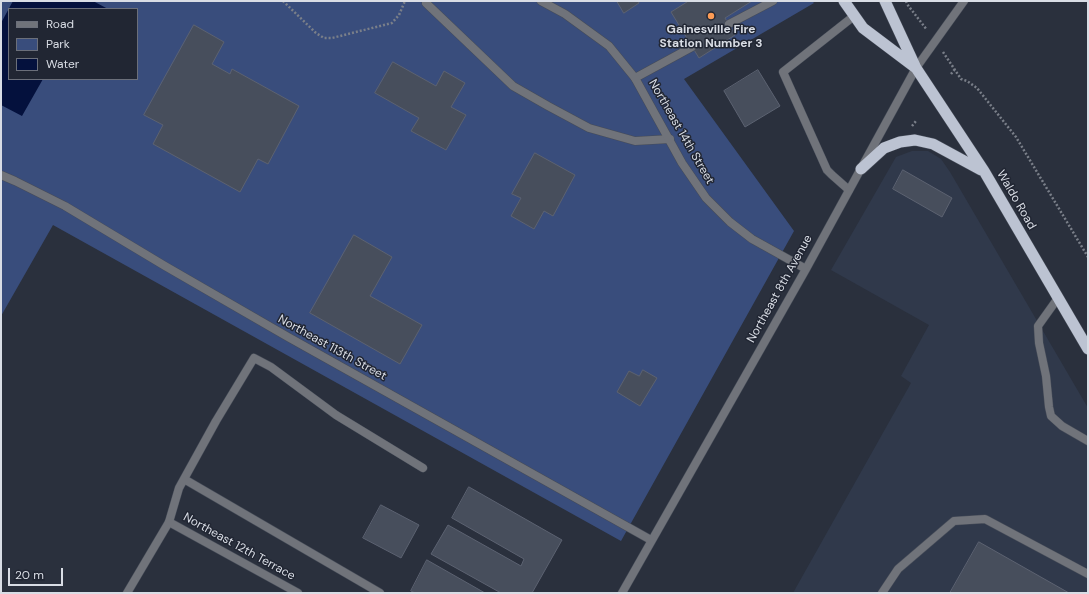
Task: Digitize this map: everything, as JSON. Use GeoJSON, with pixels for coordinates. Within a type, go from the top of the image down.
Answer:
{"type":"FeatureCollection","features":[{"type":"Feature","properties":{"kind":"highway","name":"Waldo Road"},"geometry":{"type":"LineString","coordinates":[[844,1],[863,28],[916,68]]}},
{"type":"Feature","properties":{"kind":"highway","name":"Waldo Road"},"geometry":{"type":"LineString","coordinates":[[885,1],[894,17],[916,68],[984,171],[1088,349]]}},
{"type":"Feature","properties":{"kind":"highway"},"geometry":{"type":"LineString","coordinates":[[861,169],[884,148],[900,142],[915,140],[933,144],[984,171]]}},
{"type":"Feature","properties":{"kind":"street"},"geometry":{"type":"LineString","coordinates":[[427,1],[426,3],[519,90],[589,128],[635,141],[670,139]]}},
{"type":"Feature","properties":{"kind":"street"},"geometry":{"type":"LineString","coordinates":[[729,24],[773,1]]}},
{"type":"Feature","properties":{"kind":"street","name":"Northeast 8th Avenue"},"geometry":{"type":"LineString","coordinates":[[622,593],[806,269],[916,68],[964,1]]}},
{"type":"Feature","properties":{"kind":"street","name":"Northeast 14th Street"},"geometry":{"type":"LineString","coordinates":[[546,2],[609,46],[635,78],[682,163],[706,198],[730,222],[752,239],[806,269]]}},
{"type":"Feature","properties":{"kind":"street"},"geometry":{"type":"LineString","coordinates":[[849,190],[827,170],[783,72],[854,16]]}},
{"type":"Feature","properties":{"kind":"street"},"geometry":{"type":"LineString","coordinates":[[635,78],[692,47]]}},
{"type":"Feature","properties":{"kind":"street","name":"Northeast 113th Street"},"geometry":{"type":"LineString","coordinates":[[1,176],[15,181],[65,206],[288,337],[651,540]]}},
{"type":"Feature","properties":{"kind":"street"},"geometry":{"type":"LineString","coordinates":[[1058,298],[1038,326],[1039,343],[1046,376],[1049,408],[1051,416],[1062,426],[1088,441]]}},
{"type":"Feature","properties":{"kind":"street"},"geometry":{"type":"LineString","coordinates":[[127,593],[169,522],[179,488],[216,421],[254,358],[271,367],[336,415],[423,468]]}},
{"type":"Feature","properties":{"kind":"street"},"geometry":{"type":"LineString","coordinates":[[184,479],[380,593]]}},
{"type":"Feature","properties":{"kind":"street"},"geometry":{"type":"LineString","coordinates":[[882,593],[898,569],[954,521],[985,518],[1088,574]]}},
{"type":"Feature","properties":{"kind":"street","name":"Northeast 12th Terrace"},"geometry":{"type":"LineString","coordinates":[[169,522],[298,593]]}},
{"type":"Feature","properties":{"kind":"path"},"geometry":{"type":"LineString","coordinates":[[283,1],[316,33],[324,38],[332,38],[392,23],[399,15],[405,1]]}},
{"type":"Feature","properties":{"kind":"path"},"geometry":{"type":"LineString","coordinates":[[945,55],[961,79],[977,88],[1016,138],[1088,257]]}},
{"type":"Feature","properties":{"kind":"path"},"geometry":{"type":"LineString","coordinates":[[951,74],[955,69]]}},
{"type":"Feature","properties":{"kind":"shaded area"},"geometry":{"type":"Polygon","coordinates":[[[912,151],[928,151],[941,159],[950,172],[1088,408],[1088,593],[793,593],[911,383],[901,376],[929,325],[831,270],[896,157],[912,151]]]}},
{"type":"Feature","properties":{"kind":"green space"},"geometry":{"type":"Polygon","coordinates":[[[1,1],[812,1],[814,3],[684,79],[794,231],[621,541],[53,225],[1,316],[1,1]]]}},
{"type":"Feature","properties":{"kind":"water"},"geometry":{"type":"Polygon","coordinates":[[[13,1],[93,1],[106,8],[9,8],[13,1]]]}},
{"type":"Feature","properties":{"kind":"water"},"geometry":{"type":"Polygon","coordinates":[[[8,10],[8,80],[42,80],[22,116],[1,105],[1,23],[8,10]]]}},
{"type":"Feature","properties":{"kind":"building"},"geometry":{"type":"Polygon","coordinates":[[[617,1],[638,1],[639,3],[624,13],[617,1]]]}},
{"type":"Feature","properties":{"kind":"building"},"geometry":{"type":"Polygon","coordinates":[[[687,1],[752,1],[725,18],[735,35],[699,58],[671,12],[687,1]]]}},
{"type":"Feature","properties":{"kind":"building"},"geometry":{"type":"Polygon","coordinates":[[[194,25],[224,42],[212,64],[230,74],[232,69],[299,106],[268,164],[258,159],[240,192],[153,144],[163,125],[144,115],[194,25]]]}},
{"type":"Feature","properties":{"kind":"building"},"geometry":{"type":"Polygon","coordinates":[[[393,62],[436,86],[444,71],[465,83],[451,107],[466,115],[446,150],[411,131],[419,118],[375,93],[393,62]]]}},
{"type":"Feature","properties":{"kind":"building"},"geometry":{"type":"Polygon","coordinates":[[[758,70],[780,106],[745,127],[724,91],[758,70]]]}},
{"type":"Feature","properties":{"kind":"building"},"geometry":{"type":"Polygon","coordinates":[[[535,153],[575,175],[553,216],[544,211],[534,229],[511,216],[521,198],[512,194],[535,153]]]}},
{"type":"Feature","properties":{"kind":"building"},"geometry":{"type":"Polygon","coordinates":[[[903,170],[952,198],[942,217],[893,189],[903,170]]]}},
{"type":"Feature","properties":{"kind":"building"},"geometry":{"type":"Polygon","coordinates":[[[354,235],[392,257],[370,296],[422,325],[400,364],[310,313],[354,235]]]}},
{"type":"Feature","properties":{"kind":"building"},"geometry":{"type":"Polygon","coordinates":[[[643,370],[657,378],[640,406],[617,392],[629,371],[639,376],[643,370]]]}},
{"type":"Feature","properties":{"kind":"building"},"geometry":{"type":"Polygon","coordinates":[[[469,487],[562,540],[532,593],[501,593],[431,554],[448,525],[521,566],[524,559],[452,518],[469,487]]]}},
{"type":"Feature","properties":{"kind":"building"},"geometry":{"type":"Polygon","coordinates":[[[381,505],[419,525],[401,558],[363,538],[381,505]]]}},
{"type":"Feature","properties":{"kind":"building"},"geometry":{"type":"Polygon","coordinates":[[[979,542],[1069,593],[950,593],[979,542]]]}},
{"type":"Feature","properties":{"kind":"building"},"geometry":{"type":"Polygon","coordinates":[[[427,560],[485,593],[415,593],[411,591],[427,560]]]}},
{"type":"Feature","properties":{"kind":"place","name":"Gainesville Fire Station Number 3"},"geometry":{"type":"Point","coordinates":[711,16]}}]}
